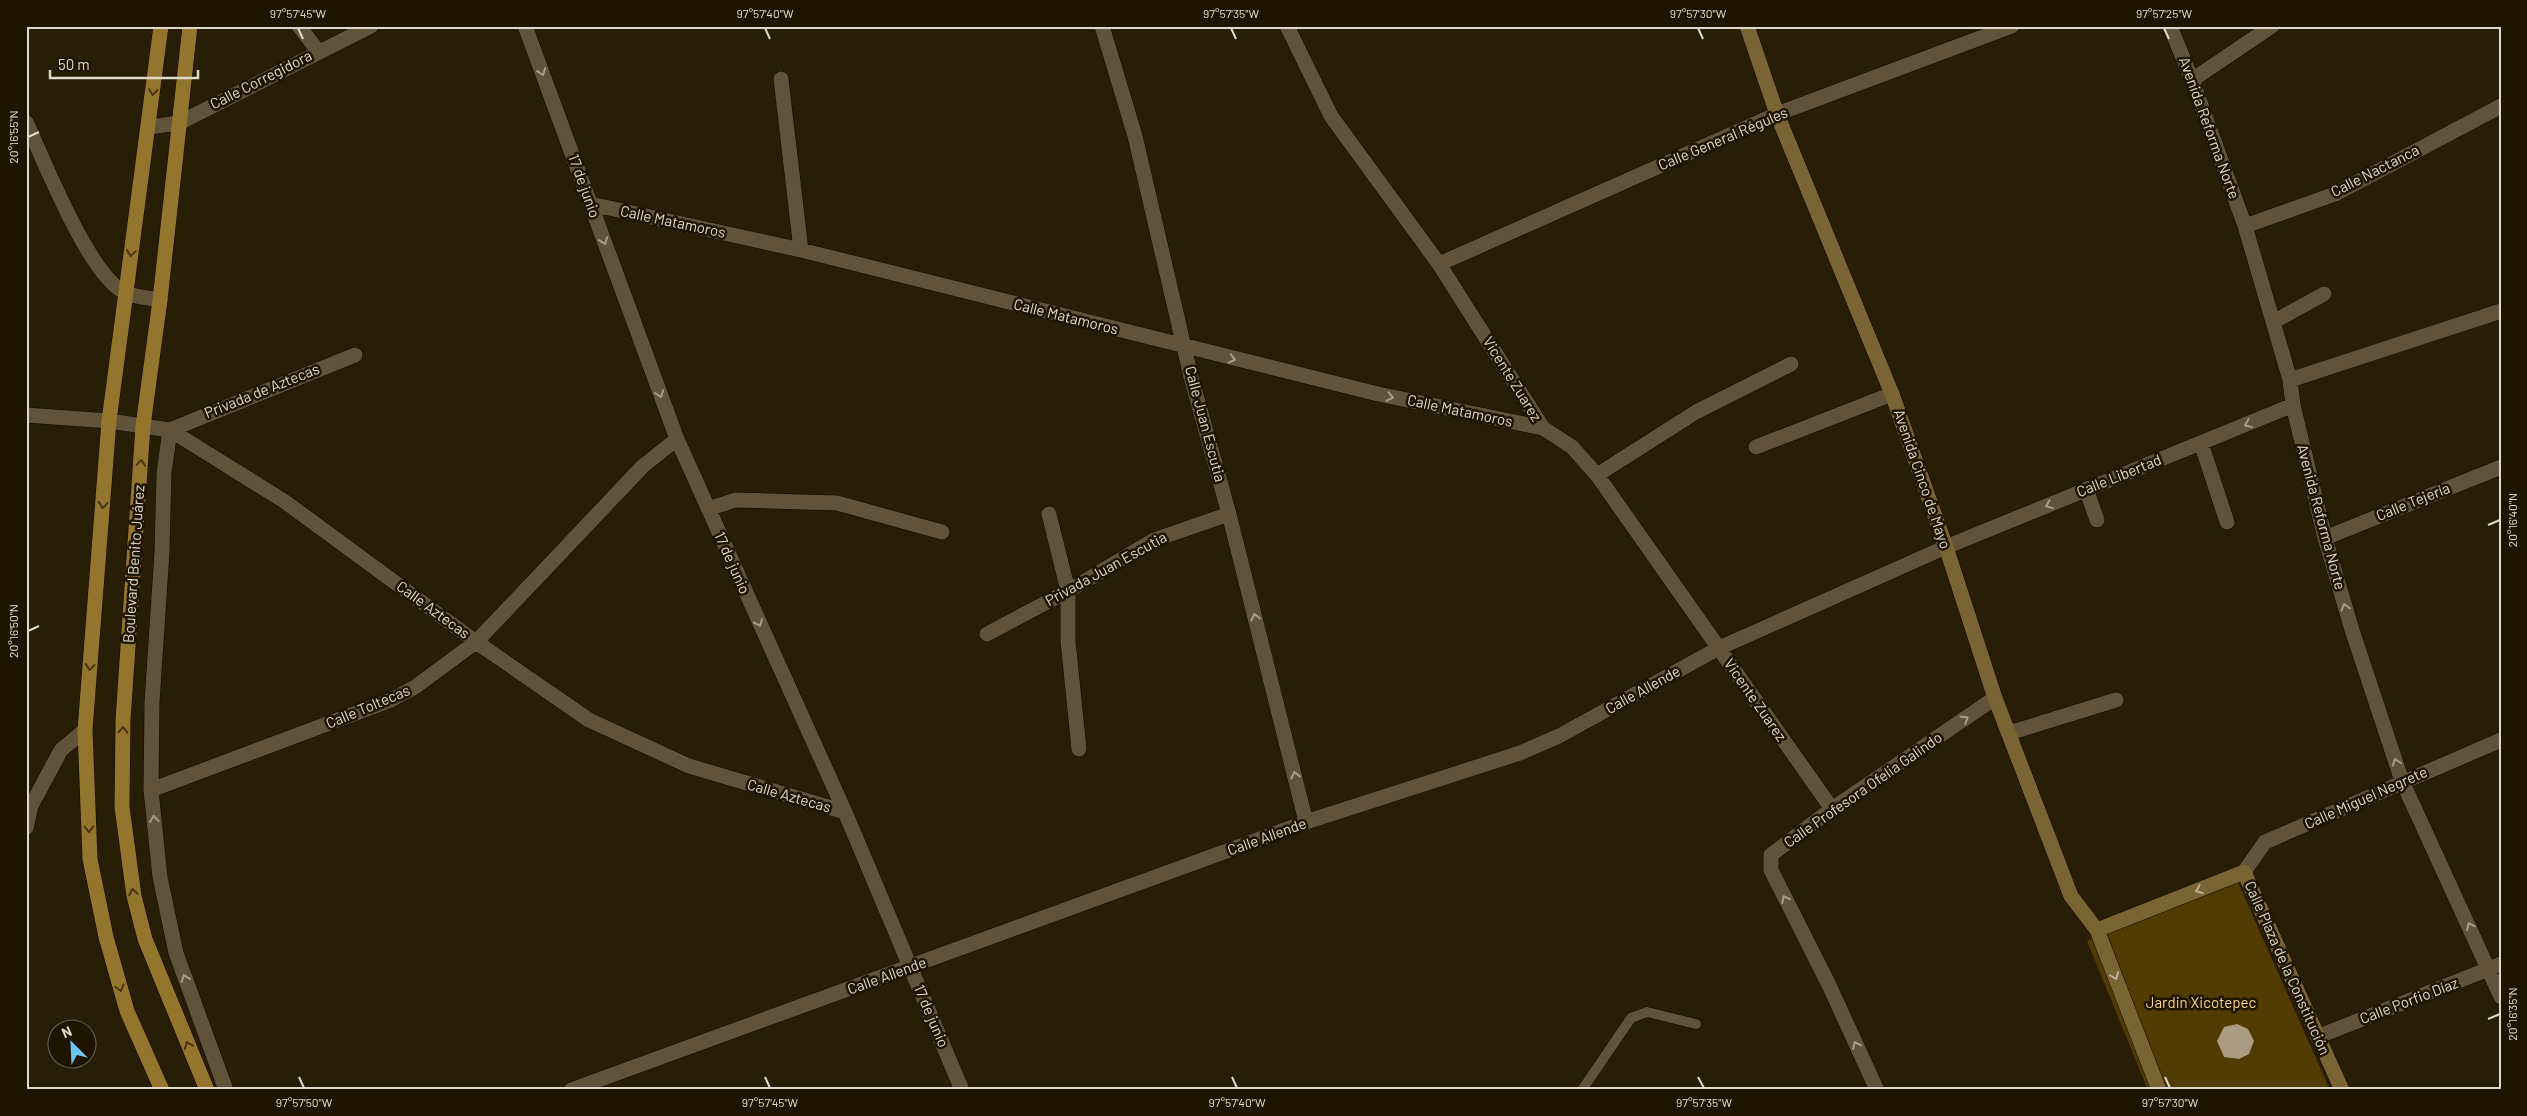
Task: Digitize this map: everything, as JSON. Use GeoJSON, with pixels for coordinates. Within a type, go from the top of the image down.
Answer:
{"type":"FeatureCollection","features":[{"type":"Feature","properties":{"kind":"main road"},"geometry":{"type":"LineString","coordinates":[[161,26],[109,421],[84,730],[90,860],[104,927],[127,1011],[162,1090]]}},
{"type":"Feature","properties":{"kind":"main road","name":"Boulevard Benito Juárez"},"geometry":{"type":"LineString","coordinates":[[190,26],[160,300],[143,426],[124,720],[122,807],[134,896],[145,939],[206,1090]]}},
{"type":"Feature","properties":{"kind":"street"},"geometry":{"type":"LineString","coordinates":[[299,26],[318,51]]}},
{"type":"Feature","properties":{"kind":"street","name":"Calle Corregidora"},"geometry":{"type":"LineString","coordinates":[[149,127],[178,123],[371,26]]}},
{"type":"Feature","properties":{"kind":"street","name":"17 de junio"},"geometry":{"type":"LineString","coordinates":[[525,26],[677,439],[845,812],[962,1090]]}},
{"type":"Feature","properties":{"kind":"street","name":"Calle Juan Escutia"},"geometry":{"type":"LineString","coordinates":[[1102,26],[1135,136],[1184,347],[1229,514],[1306,822]]}},
{"type":"Feature","properties":{"kind":"street","name":"Vicente Zuarez"},"geometry":{"type":"LineString","coordinates":[[1287,26],[1331,116],[1438,264],[1542,428],[1572,446],[1597,474],[1832,810]]}},
{"type":"Feature","properties":{"kind":"street","name":"Avenida Cinco de Mayo"},"geometry":{"type":"LineString","coordinates":[[1747,26],[1777,114],[1892,394],[1946,547],[1995,698],[2071,896],[2097,930]]}},
{"type":"Feature","properties":{"kind":"street","name":"Calle General Régules"},"geometry":{"type":"LineString","coordinates":[[1438,264],[1777,114],[2012,26]]}},
{"type":"Feature","properties":{"kind":"street","name":"Avenida Reforma Norte"},"geometry":{"type":"LineString","coordinates":[[2170,26],[2192,80],[2245,226],[2290,380],[2293,405],[2325,538],[2352,630],[2402,781],[2495,967],[2501,997]]}},
{"type":"Feature","properties":{"kind":"street"},"geometry":{"type":"LineString","coordinates":[[2192,80],[2272,26]]}},
{"type":"Feature","properties":{"kind":"street"},"geometry":{"type":"LineString","coordinates":[[781,79],[801,250]]}},
{"type":"Feature","properties":{"kind":"street","name":"Calle Nactanca"},"geometry":{"type":"LineString","coordinates":[[2245,226],[2335,194],[2501,106]]}},
{"type":"Feature","properties":{"kind":"street"},"geometry":{"type":"LineString","coordinates":[[26,122],[87,248],[103,273],[125,292],[160,300]]}},
{"type":"Feature","properties":{"kind":"street","name":"Calle Matamoros"},"geometry":{"type":"LineString","coordinates":[[591,204],[801,250],[1378,394],[1542,428]]}},
{"type":"Feature","properties":{"kind":"street"},"geometry":{"type":"LineString","coordinates":[[2273,322],[2324,294]]}},
{"type":"Feature","properties":{"kind":"street"},"geometry":{"type":"LineString","coordinates":[[2290,380],[2501,311]]}},
{"type":"Feature","properties":{"kind":"street","name":"Privada de Aztecas"},"geometry":{"type":"LineString","coordinates":[[170,430],[355,355]]}},
{"type":"Feature","properties":{"kind":"street"},"geometry":{"type":"LineString","coordinates":[[1597,474],[1696,412],[1791,364]]}},
{"type":"Feature","properties":{"kind":"street"},"geometry":{"type":"LineString","coordinates":[[1756,447],[1892,394]]}},
{"type":"Feature","properties":{"kind":"street","name":"Calle Libertad"},"geometry":{"type":"LineString","coordinates":[[1946,547],[2293,405]]}},
{"type":"Feature","properties":{"kind":"street","name":"Calle Aztecas"},"geometry":{"type":"LineString","coordinates":[[26,415],[109,421],[170,430],[284,501],[476,642],[589,720],[680,762],[845,812]]}},
{"type":"Feature","properties":{"kind":"street"},"geometry":{"type":"LineString","coordinates":[[170,430],[164,473],[162,552],[152,702],[151,790],[160,877],[176,953],[226,1090]]}},
{"type":"Feature","properties":{"kind":"street","name":"Calle Toltecas"},"geometry":{"type":"LineString","coordinates":[[151,790],[391,700],[415,687],[476,642],[643,466],[677,439]]}},
{"type":"Feature","properties":{"kind":"street"},"geometry":{"type":"LineString","coordinates":[[2201,443],[2227,522]]}},
{"type":"Feature","properties":{"kind":"street","name":"Calle Tejería"},"geometry":{"type":"LineString","coordinates":[[2325,538],[2501,466]]}},
{"type":"Feature","properties":{"kind":"street"},"geometry":{"type":"LineString","coordinates":[[2086,490],[2097,520]]}},
{"type":"Feature","properties":{"kind":"street"},"geometry":{"type":"LineString","coordinates":[[708,509],[736,500],[838,504],[942,532]]}},
{"type":"Feature","properties":{"kind":"street"},"geometry":{"type":"LineString","coordinates":[[1049,514],[1068,591],[1068,641],[1079,749]]}},
{"type":"Feature","properties":{"kind":"street","name":"Privada Juan Escutia"},"geometry":{"type":"LineString","coordinates":[[987,634],[1068,591],[1154,540],[1229,514]]}},
{"type":"Feature","properties":{"kind":"street","name":"Calle Allende"},"geometry":{"type":"LineString","coordinates":[[572,1090],[1306,822],[1520,753],[1559,736],[1719,648],[1946,547]]}},
{"type":"Feature","properties":{"kind":"street","name":"Calle Profesora Ofelia Galindo"},"geometry":{"type":"LineString","coordinates":[[1877,1090],[1829,985],[1771,870],[1770,855],[1995,698]]}},
{"type":"Feature","properties":{"kind":"street"},"geometry":{"type":"LineString","coordinates":[[2009,733],[2116,700]]}},
{"type":"Feature","properties":{"kind":"street"},"geometry":{"type":"LineString","coordinates":[[26,828],[31,806],[61,750],[84,730]]}},
{"type":"Feature","properties":{"kind":"street","name":"Calle Miguel Negrete"},"geometry":{"type":"LineString","coordinates":[[2244,872],[2265,842],[2402,781],[2501,740]]}},
{"type":"Feature","properties":{"kind":"street","name":"Calle Plaza de la Constitución"},"geometry":{"type":"LineString","coordinates":[[2097,930],[2244,872],[2342,1090]]}},
{"type":"Feature","properties":{"kind":"street"},"geometry":{"type":"LineString","coordinates":[[2097,930],[2159,1090]]}},
{"type":"Feature","properties":{"kind":"street","name":"Calle Porfio Díaz"},"geometry":{"type":"LineString","coordinates":[[2317,1037],[2495,967]]}},
{"type":"Feature","properties":{"kind":"lane"},"geometry":{"type":"LineString","coordinates":[[1582,1090],[1631,1018],[1647,1012],[1696,1024]]}},
{"type":"Feature","properties":{"kind":"green space","name":"Jardin Xicotepec"},"geometry":{"type":"Polygon","coordinates":[[[2236,878],[2330,1090],[2148,1090],[2087,941],[2236,878]]]}},
{"type":"Feature","properties":{"kind":"building"},"geometry":{"type":"Polygon","coordinates":[[[2237,1024],[2248,1029],[2254,1041],[2249,1054],[2239,1059],[2224,1057],[2217,1041],[2224,1027],[2237,1024]]]}}]}
